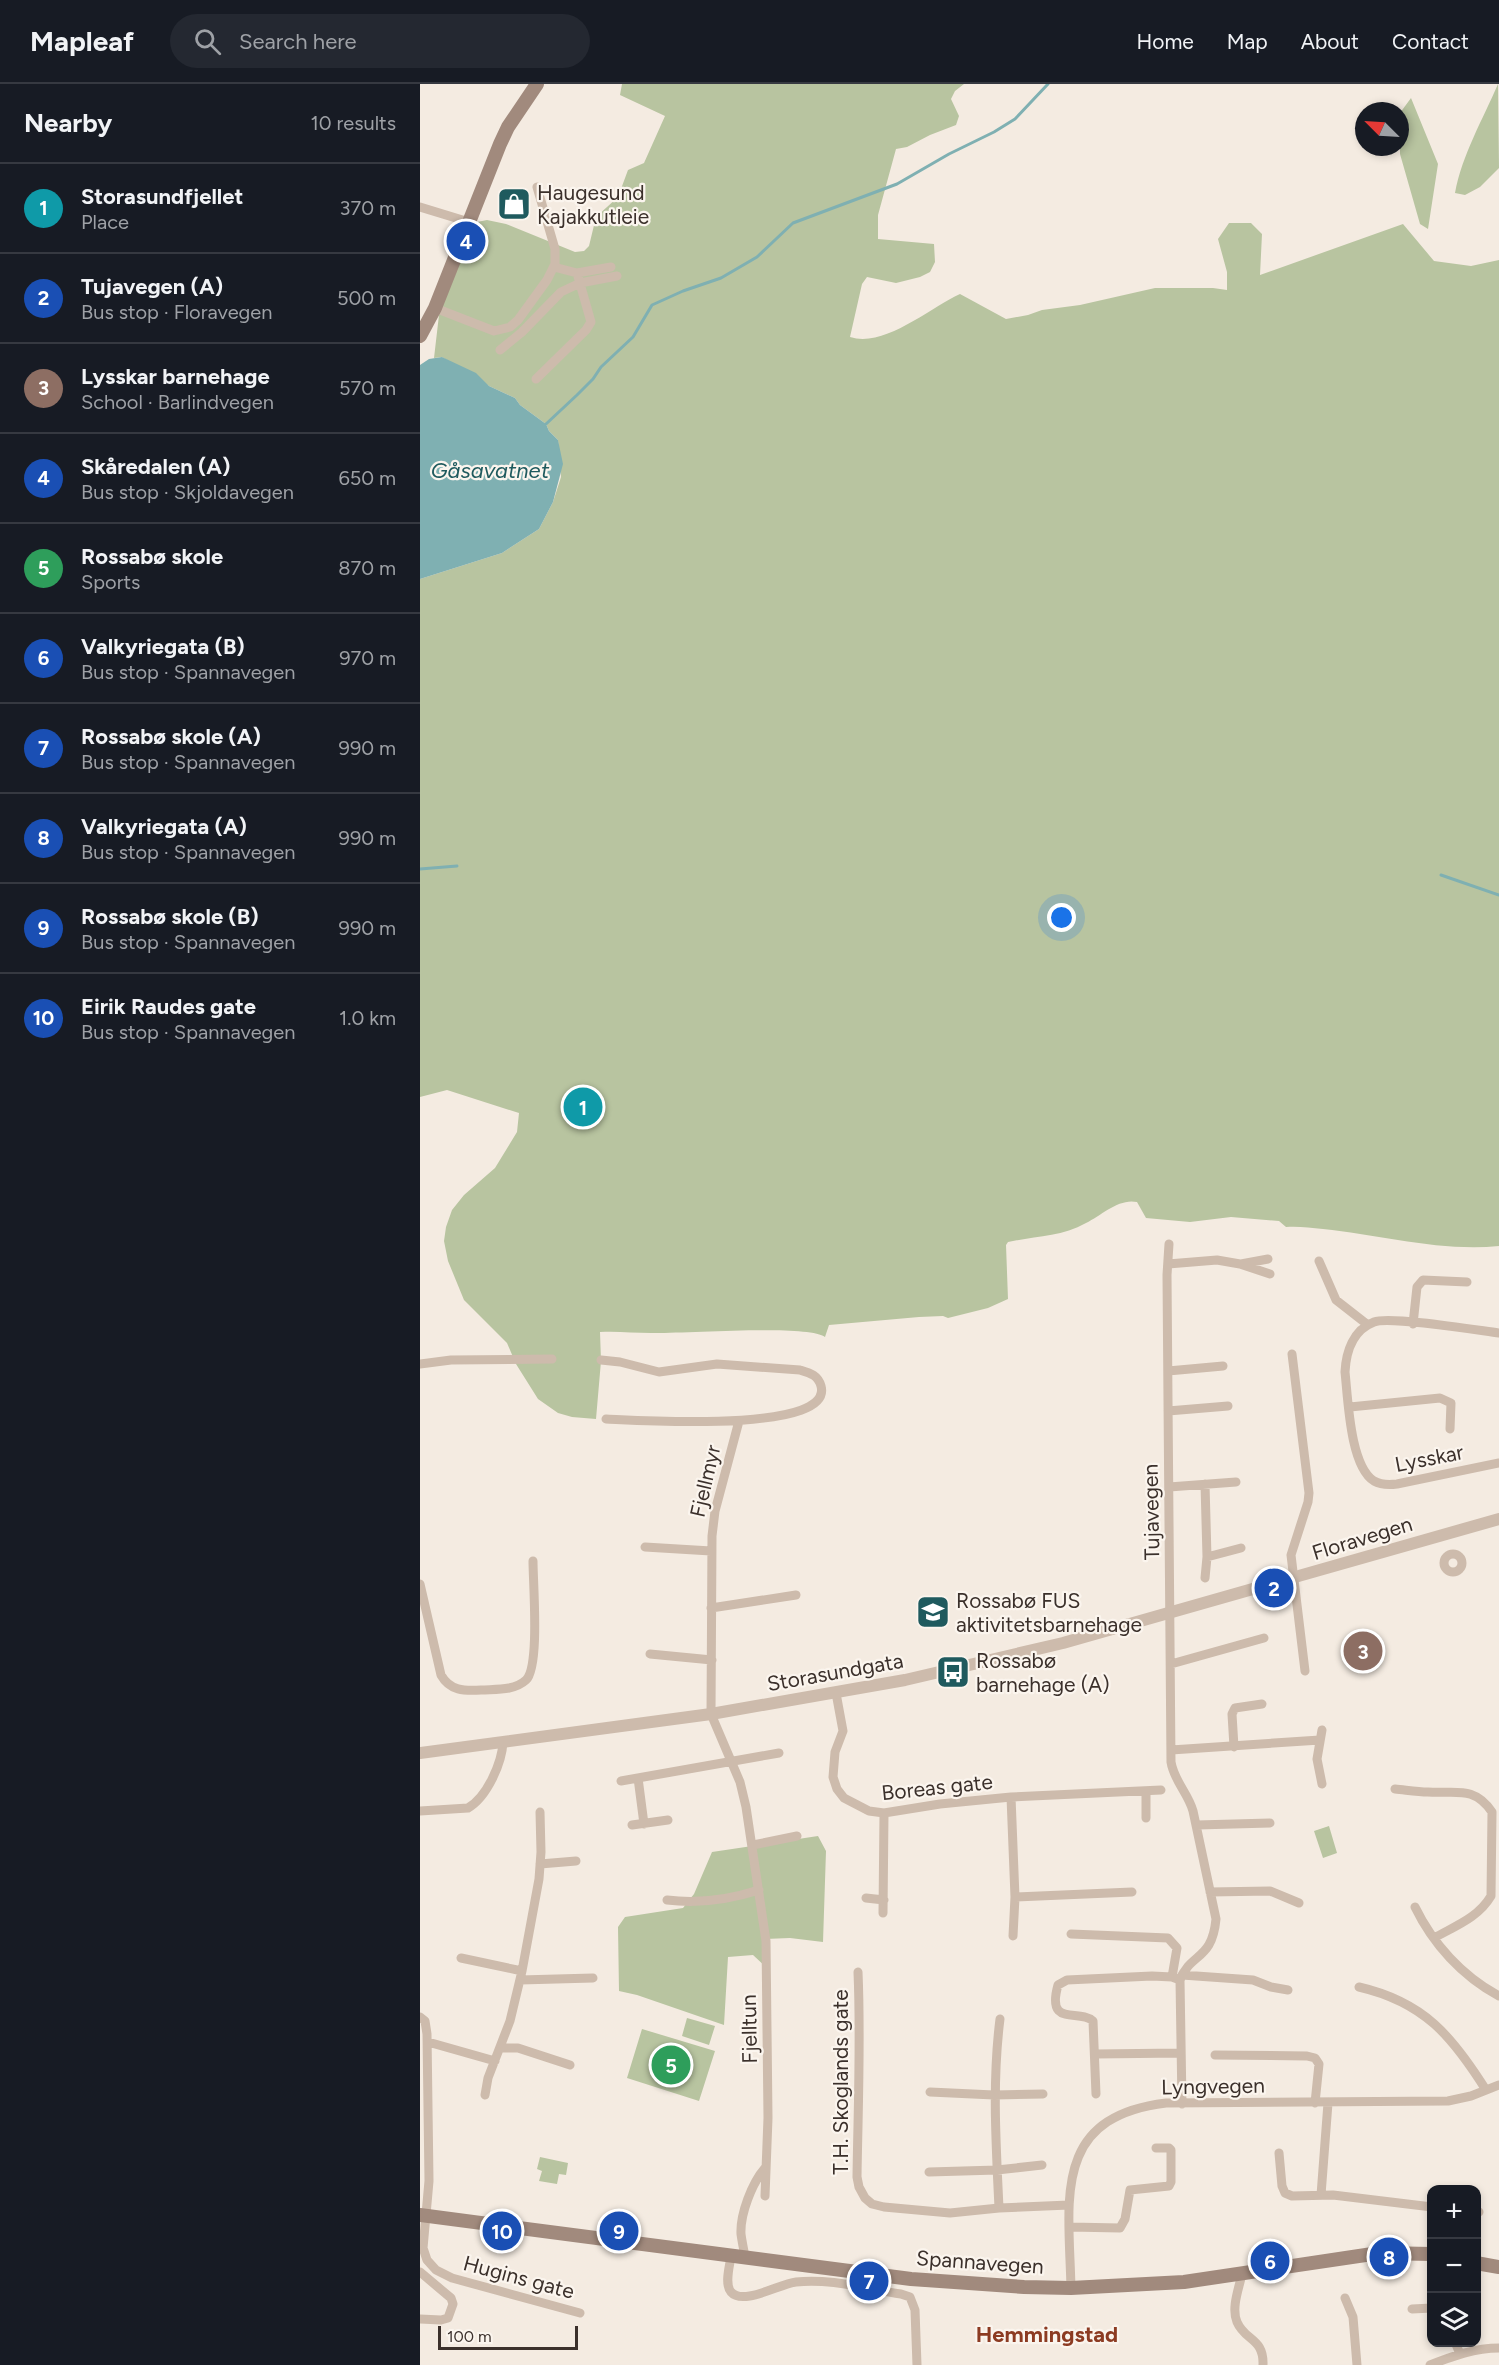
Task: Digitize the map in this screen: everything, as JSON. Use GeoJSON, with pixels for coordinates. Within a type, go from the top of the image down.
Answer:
{"type":"FeatureCollection","features":[{"type":"Feature","properties":{"kind":"main road"},"geometry":{"type":"LineString","coordinates":[[420,336],[435,308],[504,136],[537,84]]}},
{"type":"Feature","properties":{"kind":"main road","name":"Spannavegen"},"geometry":{"type":"LineString","coordinates":[[424,2216],[920,2280],[1024,2287],[1071,2288],[1162,2283],[1242,2274],[1379,2253],[1427,2254]]}},
{"type":"Feature","properties":{"kind":"main road"},"geometry":{"type":"LineString","coordinates":[[1481,2258],[1499,2260]]}},
{"type":"Feature","properties":{"kind":"main road"},"geometry":{"type":"LineString","coordinates":[[1481,2264],[1499,2267]]}},
{"type":"Feature","properties":{"kind":"street"},"geometry":{"type":"LineString","coordinates":[[435,308],[485,329],[503,330],[518,320],[554,267],[555,249],[537,187]]}},
{"type":"Feature","properties":{"kind":"street"},"geometry":{"type":"LineString","coordinates":[[420,207],[469,222]]}},
{"type":"Feature","properties":{"kind":"street"},"geometry":{"type":"LineString","coordinates":[[554,267],[577,273],[611,267]]}},
{"type":"Feature","properties":{"kind":"street"},"geometry":{"type":"LineString","coordinates":[[536,379],[589,327],[591,317],[577,273]]}},
{"type":"Feature","properties":{"kind":"street"},"geometry":{"type":"LineString","coordinates":[[500,350],[522,333],[561,292],[580,283],[617,276]]}},
{"type":"Feature","properties":{"kind":"street","name":"Tujavegen"},"geometry":{"type":"LineString","coordinates":[[1169,1244],[1169,1613],[1172,1769],[1191,1802],[1216,1919],[1212,1940],[1206,1952],[1178,1977]]}},
{"type":"Feature","properties":{"kind":"street"},"geometry":{"type":"LineString","coordinates":[[1240,1264],[1268,1258]]}},
{"type":"Feature","properties":{"kind":"street"},"geometry":{"type":"LineString","coordinates":[[1168,1264],[1205,1260],[1240,1264],[1270,1274]]}},
{"type":"Feature","properties":{"kind":"street"},"geometry":{"type":"LineString","coordinates":[[1319,1261],[1336,1300],[1368,1325],[1383,1320],[1499,1333]]}},
{"type":"Feature","properties":{"kind":"street"},"geometry":{"type":"LineString","coordinates":[[1413,1324],[1417,1287],[1423,1280],[1467,1282]]}},
{"type":"Feature","properties":{"kind":"street","name":"Lysskar"},"geometry":{"type":"LineString","coordinates":[[1368,1325],[1354,1339],[1346,1360],[1350,1407],[1360,1464],[1368,1476],[1378,1483],[1397,1484],[1499,1463]]}},
{"type":"Feature","properties":{"kind":"street"},"geometry":{"type":"LineString","coordinates":[[1292,1354],[1309,1493],[1306,1510],[1292,1547],[1292,1579],[1305,1671]]}},
{"type":"Feature","properties":{"kind":"street"},"geometry":{"type":"LineString","coordinates":[[420,1364],[452,1360],[552,1359]]}},
{"type":"Feature","properties":{"kind":"street"},"geometry":{"type":"LineString","coordinates":[[601,1360],[620,1362],[659,1372],[717,1364],[800,1370],[811,1373],[818,1380],[822,1389],[815,1405],[805,1410],[739,1421],[606,1419]]}},
{"type":"Feature","properties":{"kind":"street"},"geometry":{"type":"LineString","coordinates":[[1168,1371],[1223,1366]]}},
{"type":"Feature","properties":{"kind":"street","name":"Lysskar"},"geometry":{"type":"LineString","coordinates":[[1350,1407],[1440,1398],[1451,1404],[1450,1429]]}},
{"type":"Feature","properties":{"kind":"street"},"geometry":{"type":"LineString","coordinates":[[1168,1411],[1228,1406]]}},
{"type":"Feature","properties":{"kind":"street","name":"Fjellmyr"},"geometry":{"type":"LineString","coordinates":[[711,1714],[711,1551],[715,1511],[739,1421]]}},
{"type":"Feature","properties":{"kind":"street"},"geometry":{"type":"LineString","coordinates":[[1169,1487],[1236,1482]]}},
{"type":"Feature","properties":{"kind":"street"},"geometry":{"type":"LineString","coordinates":[[1205,1484],[1207,1557],[1205,1578]]}},
{"type":"Feature","properties":{"kind":"street","name":"Floravegen"},"geometry":{"type":"LineString","coordinates":[[1169,1613],[1499,1519]]}},
{"type":"Feature","properties":{"kind":"street","name":"Fjellmyr"},"geometry":{"type":"LineString","coordinates":[[645,1546],[711,1551]]}},
{"type":"Feature","properties":{"kind":"street"},"geometry":{"type":"LineString","coordinates":[[1207,1557],[1241,1548]]}},
{"type":"Feature","properties":{"kind":"street"},"geometry":{"type":"LineString","coordinates":[[420,1584],[441,1675],[447,1684],[464,1691],[511,1688],[525,1681],[533,1669],[535,1653],[534,1561]]}},
{"type":"Feature","properties":{"kind":"street"},"geometry":{"type":"LineString","coordinates":[[711,1608],[796,1595]]}},
{"type":"Feature","properties":{"kind":"street","name":"Storasundgata"},"geometry":{"type":"LineString","coordinates":[[420,1753],[711,1714],[836,1694],[992,1660],[1169,1613]]}},
{"type":"Feature","properties":{"kind":"street"},"geometry":{"type":"LineString","coordinates":[[1171,1664],[1264,1638]]}},
{"type":"Feature","properties":{"kind":"street"},"geometry":{"type":"LineString","coordinates":[[650,1654],[712,1660]]}},
{"type":"Feature","properties":{"kind":"street","name":"Boreas gate"},"geometry":{"type":"LineString","coordinates":[[836,1694],[843,1731],[833,1762],[833,1777],[844,1798],[869,1811],[884,1813],[940,1804],[1011,1797],[1161,1790]]}},
{"type":"Feature","properties":{"kind":"street"},"geometry":{"type":"LineString","coordinates":[[1234,1747],[1232,1714],[1235,1708],[1262,1704]]}},
{"type":"Feature","properties":{"kind":"street","name":"Fjelltun"},"geometry":{"type":"LineString","coordinates":[[711,1714],[732,1763],[746,1807],[766,1941],[768,2118],[765,2196]]}},
{"type":"Feature","properties":{"kind":"street"},"geometry":{"type":"LineString","coordinates":[[1322,1730],[1316,1741],[1322,1784]]}},
{"type":"Feature","properties":{"kind":"street"},"geometry":{"type":"LineString","coordinates":[[1171,1750],[1316,1741]]}},
{"type":"Feature","properties":{"kind":"street"},"geometry":{"type":"LineString","coordinates":[[420,1811],[468,1808],[474,1804],[499,1766],[503,1755],[503,1742]]}},
{"type":"Feature","properties":{"kind":"street"},"geometry":{"type":"LineString","coordinates":[[621,1781],[779,1753]]}},
{"type":"Feature","properties":{"kind":"street"},"geometry":{"type":"LineString","coordinates":[[638,1778],[644,1824]]}},
{"type":"Feature","properties":{"kind":"street"},"geometry":{"type":"LineString","coordinates":[[1395,1788],[1429,1792],[1460,1791],[1473,1794],[1486,1802],[1492,1812],[1491,1896],[1484,1907],[1473,1917],[1434,1938]]}},
{"type":"Feature","properties":{"kind":"street"},"geometry":{"type":"LineString","coordinates":[[1146,1791],[1146,1818]]}},
{"type":"Feature","properties":{"kind":"street"},"geometry":{"type":"LineString","coordinates":[[1011,1797],[1015,1897],[1013,1935]]}},
{"type":"Feature","properties":{"kind":"street"},"geometry":{"type":"LineString","coordinates":[[485,2095],[488,2078],[510,2021],[521,1976],[540,1864],[540,1812]]}},
{"type":"Feature","properties":{"kind":"street"},"geometry":{"type":"LineString","coordinates":[[883,1913],[884,1813]]}},
{"type":"Feature","properties":{"kind":"street"},"geometry":{"type":"LineString","coordinates":[[633,1826],[668,1820]]}},
{"type":"Feature","properties":{"kind":"street"},"geometry":{"type":"LineString","coordinates":[[1197,1825],[1270,1823]]}},
{"type":"Feature","properties":{"kind":"street"},"geometry":{"type":"LineString","coordinates":[[753,1845],[797,1836]]}},
{"type":"Feature","properties":{"kind":"street"},"geometry":{"type":"LineString","coordinates":[[540,1864],[576,1861]]}},
{"type":"Feature","properties":{"kind":"street"},"geometry":{"type":"LineString","coordinates":[[667,1900],[688,1903],[710,1902],[759,1890]]}},
{"type":"Feature","properties":{"kind":"street"},"geometry":{"type":"LineString","coordinates":[[1210,1892],[1270,1891],[1299,1903]]}},
{"type":"Feature","properties":{"kind":"street"},"geometry":{"type":"LineString","coordinates":[[1015,1897],[1132,1892]]}},
{"type":"Feature","properties":{"kind":"street"},"geometry":{"type":"LineString","coordinates":[[866,1898],[884,1900]]}},
{"type":"Feature","properties":{"kind":"street"},"geometry":{"type":"LineString","coordinates":[[1415,1907],[1434,1938],[1456,1966],[1499,1996]]}},
{"type":"Feature","properties":{"kind":"street"},"geometry":{"type":"LineString","coordinates":[[1071,1934],[1168,1938],[1177,1948],[1182,2104]]}},
{"type":"Feature","properties":{"kind":"street"},"geometry":{"type":"LineString","coordinates":[[461,1958],[521,1976],[593,1978]]}},
{"type":"Feature","properties":{"kind":"street","name":"T.H. Skoglands gate"},"geometry":{"type":"LineString","coordinates":[[858,1972],[860,2017],[857,2177],[862,2194],[877,2206],[926,2212],[968,2213],[999,2208],[1069,2205]]}},
{"type":"Feature","properties":{"kind":"street"},"geometry":{"type":"LineString","coordinates":[[1095,2094],[1094,2021],[1086,2017],[1069,2017],[1063,2014],[1056,2001],[1058,1985],[1067,1980],[1178,1977],[1253,1980],[1288,1990]]}},
{"type":"Feature","properties":{"kind":"street"},"geometry":{"type":"LineString","coordinates":[[1359,1987],[1400,1999],[1431,2020],[1457,2048],[1486,2090]]}},
{"type":"Feature","properties":{"kind":"street","name":"Hugins gate"},"geometry":{"type":"LineString","coordinates":[[420,2017],[425,2021],[428,2042],[424,2092],[425,2182],[422,2248],[427,2260],[436,2270],[452,2278],[580,2313]]}},
{"type":"Feature","properties":{"kind":"street"},"geometry":{"type":"LineString","coordinates":[[999,2208],[994,2068],[1000,2019]]}},
{"type":"Feature","properties":{"kind":"street"},"geometry":{"type":"LineString","coordinates":[[428,2042],[495,2061]]}},
{"type":"Feature","properties":{"kind":"street"},"geometry":{"type":"LineString","coordinates":[[500,2048],[518,2048],[570,2065]]}},
{"type":"Feature","properties":{"kind":"street"},"geometry":{"type":"LineString","coordinates":[[1096,2054],[1180,2053]]}},
{"type":"Feature","properties":{"kind":"street"},"geometry":{"type":"LineString","coordinates":[[1215,2055],[1315,2058],[1319,2064],[1315,2103]]}},
{"type":"Feature","properties":{"kind":"street","name":"Lyngvegen"},"geometry":{"type":"LineString","coordinates":[[1071,2288],[1069,2205],[1074,2168],[1079,2155],[1096,2130],[1120,2113],[1166,2103],[1448,2102],[1499,2085]]}},
{"type":"Feature","properties":{"kind":"street"},"geometry":{"type":"LineString","coordinates":[[930,2092],[994,2095],[1043,2094]]}},
{"type":"Feature","properties":{"kind":"street"},"geometry":{"type":"LineString","coordinates":[[1321,2195],[1328,2103]]}},
{"type":"Feature","properties":{"kind":"street"},"geometry":{"type":"LineString","coordinates":[[1070,2227],[1120,2228],[1125,2220],[1130,2190],[1169,2186],[1171,2150],[1156,2148]]}},
{"type":"Feature","properties":{"kind":"street"},"geometry":{"type":"LineString","coordinates":[[1279,2152],[1282,2186],[1285,2193],[1292,2196],[1321,2195],[1364,2198],[1427,2206]]}},
{"type":"Feature","properties":{"kind":"street"},"geometry":{"type":"LineString","coordinates":[[929,2172],[997,2170],[1042,2165]]}},
{"type":"Feature","properties":{"kind":"street","name":"Fjelltun"},"geometry":{"type":"LineString","coordinates":[[765,2168],[758,2177],[745,2211],[738,2257],[728,2286],[731,2293],[738,2296],[751,2296],[780,2284],[816,2281],[910,2297],[915,2310],[917,2365]]}},
{"type":"Feature","properties":{"kind":"street","name":"Hugins gate"},"geometry":{"type":"LineString","coordinates":[[420,2272],[451,2298],[453,2304],[448,2318],[420,2319]]}},
{"type":"Feature","properties":{"kind":"street"},"geometry":{"type":"LineString","coordinates":[[1242,2274],[1235,2313],[1241,2328],[1261,2347],[1263,2365]]}},
{"type":"Feature","properties":{"kind":"street"},"geometry":{"type":"LineString","coordinates":[[1345,2298],[1353,2317],[1357,2365]]}},
{"type":"Feature","properties":{"kind":"street"},"geometry":{"type":"LineString","coordinates":[[1412,2308],[1427,2308]]}},
{"type":"Feature","properties":{"kind":"street"},"geometry":{"type":"LineString","coordinates":[[1457,2347],[1460,2354]]}},
{"type":"Feature","properties":{"kind":"street"},"geometry":{"type":"LineString","coordinates":[[1431,2365],[1460,2354],[1485,2348],[1499,2348]]}},
{"type":"Feature","properties":{"kind":"green space"},"geometry":{"type":"Polygon","coordinates":[[[622,84],[964,84],[955,91],[951,99],[959,116],[956,125],[907,147],[896,149],[878,215],[878,239],[934,244],[935,262],[930,272],[896,283],[867,277],[862,284],[850,337],[864,339],[892,332],[960,294],[1006,319],[1155,288],[1227,290],[1227,272],[1218,239],[1229,223],[1251,223],[1262,234],[1260,275],[1403,224],[1434,261],[1471,266],[1499,260],[1499,1246],[1433,1245],[1323,1229],[1286,1227],[1279,1221],[1231,1217],[1190,1222],[1146,1218],[1137,1202],[1130,1201],[1111,1208],[1077,1228],[1048,1236],[1008,1242],[1006,1245],[1008,1299],[988,1308],[948,1318],[943,1316],[919,1317],[829,1325],[825,1337],[814,1333],[770,1330],[600,1332],[601,1361],[596,1419],[558,1413],[538,1399],[516,1364],[507,1343],[464,1300],[448,1261],[444,1241],[452,1210],[464,1195],[495,1168],[517,1132],[519,1113],[447,1090],[420,1097],[420,579],[502,553],[539,529],[553,502],[561,477],[558,440],[546,424],[520,405],[515,398],[489,386],[442,357],[434,358],[439,315],[467,224],[487,220],[506,224],[575,252],[584,251],[589,246],[596,217],[618,197],[628,170],[644,163],[665,116],[620,95],[622,84]]]}},
{"type":"Feature","properties":{"kind":"green space"},"geometry":{"type":"Polygon","coordinates":[[[1498,84],[1499,168],[1480,187],[1465,195],[1455,193],[1468,151],[1498,84]]]}},
{"type":"Feature","properties":{"kind":"green space"},"geometry":{"type":"Polygon","coordinates":[[[1411,98],[1438,164],[1428,229],[1420,224],[1401,156],[1409,156],[1408,102],[1411,98]]]}},
{"type":"Feature","properties":{"kind":"green space"},"geometry":{"type":"Polygon","coordinates":[[[1329,1826],[1337,1853],[1323,1858],[1314,1831],[1329,1826]]]}},
{"type":"Feature","properties":{"kind":"green space"},"geometry":{"type":"Polygon","coordinates":[[[818,1836],[826,1851],[823,1942],[790,1938],[765,1939],[766,1967],[753,1955],[728,1957],[724,2025],[619,1991],[618,1927],[625,1917],[683,1908],[694,1894],[712,1852],[818,1836]]]}},
{"type":"Feature","properties":{"kind":"green space"},"geometry":{"type":"Polygon","coordinates":[[[687,2018],[715,2026],[709,2045],[682,2036],[687,2018]]]}},
{"type":"Feature","properties":{"kind":"green space"},"geometry":{"type":"Polygon","coordinates":[[[642,2029],[715,2051],[699,2101],[627,2078],[642,2029]]]}},
{"type":"Feature","properties":{"kind":"green space"},"geometry":{"type":"Polygon","coordinates":[[[540,2157],[568,2163],[566,2175],[559,2174],[557,2184],[539,2181],[542,2171],[537,2169],[540,2157]]]}},
{"type":"Feature","properties":{"kind":"water","name":"Gåsavatnet"},"geometry":{"type":"Polygon","coordinates":[[[442,357],[476,373],[489,386],[515,398],[520,405],[546,424],[558,440],[563,464],[553,502],[539,529],[502,553],[420,579],[420,365],[429,359],[442,357]]]}},
{"type":"Feature","properties":{"kind":"waterway"},"geometry":{"type":"LineString","coordinates":[[546,424],[633,337],[652,305],[721,278],[757,257],[793,223],[897,184],[949,154],[994,132],[1015,119],[1048,84]]}},
{"type":"Feature","properties":{"kind":"waterway"},"geometry":{"type":"LineString","coordinates":[[420,869],[457,866]]}},
{"type":"Feature","properties":{"kind":"waterway"},"geometry":{"type":"LineString","coordinates":[[1441,875],[1499,895]]}},
{"type":"Feature","properties":{"kind":"place","name":"Haugesund Kajakkutleie"},"geometry":{"type":"Point","coordinates":[514,204]}},
{"type":"Feature","properties":{"kind":"place","name":"Skåredalen (A)"},"geometry":{"type":"Point","coordinates":[466,241]}},
{"type":"Feature","properties":{"kind":"place","name":"Storasundfjellet"},"geometry":{"type":"Point","coordinates":[583,1107]}},
{"type":"Feature","properties":{"kind":"place","name":"Tujavegen (A)"},"geometry":{"type":"Point","coordinates":[1274,1588]}},
{"type":"Feature","properties":{"kind":"place","name":"Rossabø FUS aktivitetsbarnehage"},"geometry":{"type":"Point","coordinates":[933,1612]}},
{"type":"Feature","properties":{"kind":"place","name":"Lysskar barnehage"},"geometry":{"type":"Point","coordinates":[1363,1651]}},
{"type":"Feature","properties":{"kind":"place","name":"Rossabø barnehage (A)"},"geometry":{"type":"Point","coordinates":[953,1672]}},
{"type":"Feature","properties":{"kind":"place","name":"Rossabø skole"},"geometry":{"type":"Point","coordinates":[671,2065]}},
{"type":"Feature","properties":{"kind":"place","name":"Eirik Raudes gate"},"geometry":{"type":"Point","coordinates":[502,2231]}},
{"type":"Feature","properties":{"kind":"place","name":"Rossabø skole (B)"},"geometry":{"type":"Point","coordinates":[619,2231]}},
{"type":"Feature","properties":{"kind":"place","name":"Valkyriegata (A)"},"geometry":{"type":"Point","coordinates":[1389,2257]}},
{"type":"Feature","properties":{"kind":"place","name":"Valkyriegata (B)"},"geometry":{"type":"Point","coordinates":[1270,2261]}},
{"type":"Feature","properties":{"kind":"place","name":"Rossabø skole (A)"},"geometry":{"type":"Point","coordinates":[869,2281]}},
{"type":"Feature","properties":{"kind":"district","name":"Hemmingstad"},"geometry":{"type":"Point","coordinates":[1047,2334]}}]}
